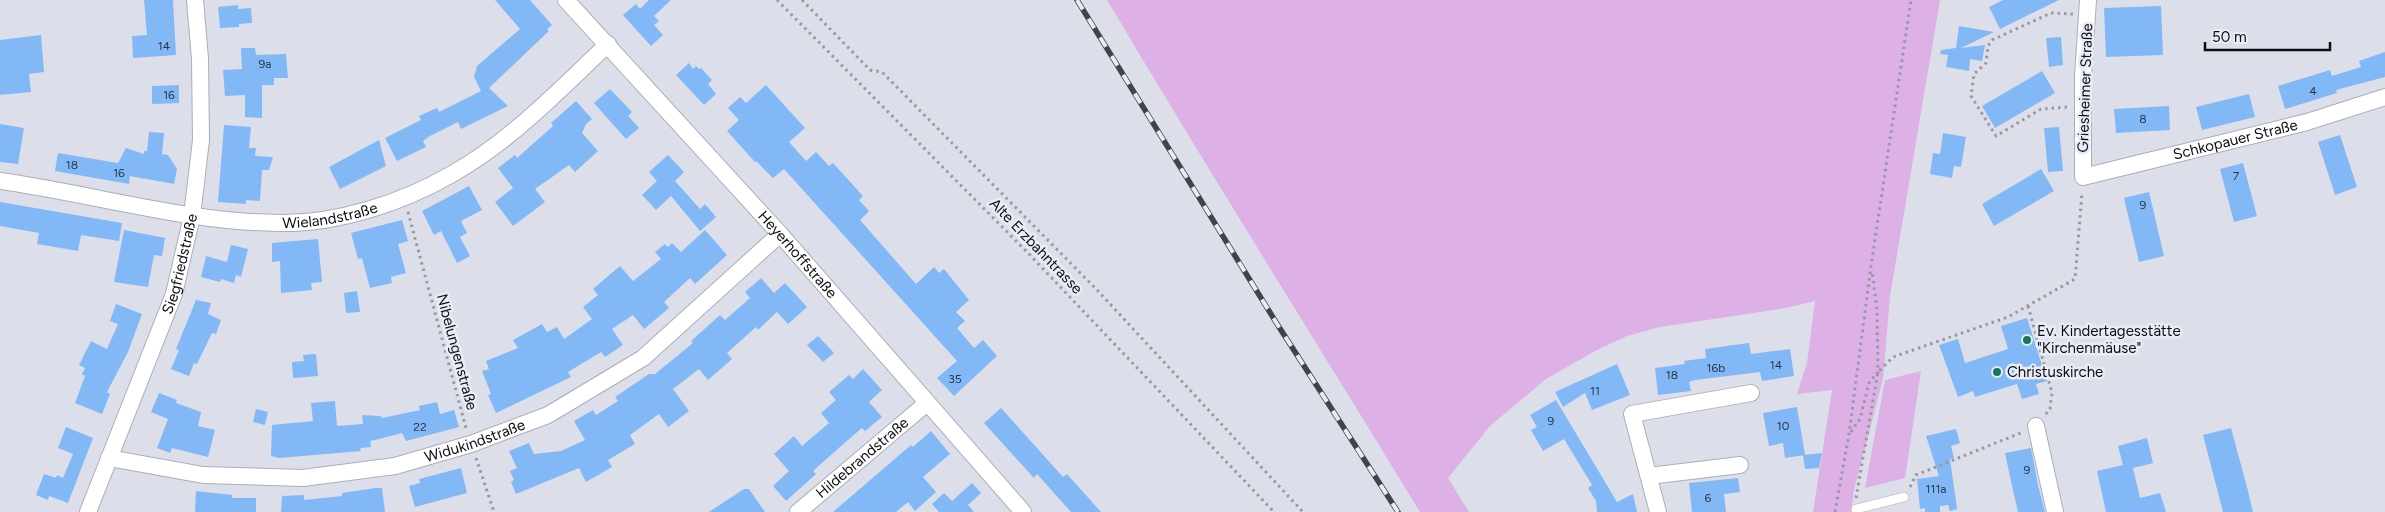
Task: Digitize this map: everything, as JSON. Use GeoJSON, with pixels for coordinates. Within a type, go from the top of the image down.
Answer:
{"type":"FeatureCollection","features":[{"type":"Feature","properties":{"kind":"street","name":"Siegfriedstraße"},"geometry":{"type":"LineString","coordinates":[[88,512],[174,294],[192,216],[201,140],[200,60],[195,0]]}},
{"type":"Feature","properties":{"kind":"street","name":"Heyerhoffstraße"},"geometry":{"type":"LineString","coordinates":[[566,0],[780,234],[1023,512]]}},
{"type":"Feature","properties":{"kind":"street","name":"Griesheimer Straße"},"geometry":{"type":"LineString","coordinates":[[2083,177],[2083,107],[2088,7]]}},
{"type":"Feature","properties":{"kind":"street","name":"Wielandstraße"},"geometry":{"type":"LineString","coordinates":[[0,181],[192,216],[280,224],[347,216],[404,197],[452,174],[513,132],[608,44]]}},
{"type":"Feature","properties":{"kind":"street","name":"Schkopauer Straße"},"geometry":{"type":"LineString","coordinates":[[2083,177],[2307,122],[2385,98]]}},
{"type":"Feature","properties":{"kind":"street","name":"Widukindstraße"},"geometry":{"type":"LineString","coordinates":[[109,458],[203,475],[303,478],[395,466],[471,444],[548,416],[643,358],[780,234]]}},
{"type":"Feature","properties":{"kind":"street"},"geometry":{"type":"LineString","coordinates":[[1658,512],[1632,414],[1751,393]]}},
{"type":"Feature","properties":{"kind":"street","name":"Hildebrandstraße"},"geometry":{"type":"LineString","coordinates":[[798,512],[927,403]]}},
{"type":"Feature","properties":{"kind":"street"},"geometry":{"type":"LineString","coordinates":[[2036,426],[2055,512]]}},
{"type":"Feature","properties":{"kind":"street"},"geometry":{"type":"LineString","coordinates":[[1649,476],[1740,465]]}},
{"type":"Feature","properties":{"kind":"lane"},"geometry":{"type":"LineString","coordinates":[[1856,511],[1904,497]]}},
{"type":"Feature","properties":{"kind":"path","name":"Alte Erzbahntrasse"},"geometry":{"type":"LineString","coordinates":[[777,0],[1028,254],[1274,512]]}},
{"type":"Feature","properties":{"kind":"path"},"geometry":{"type":"LineString","coordinates":[[802,0],[870,70],[882,72],[1098,291],[1303,512]]}},
{"type":"Feature","properties":{"kind":"path"},"geometry":{"type":"LineString","coordinates":[[1835,512],[1849,434],[1871,266],[1911,0]]}},
{"type":"Feature","properties":{"kind":"path"},"geometry":{"type":"LineString","coordinates":[[2083,107],[2041,109],[1996,136],[1971,96],[1974,74],[1986,62],[1989,51],[1988,46],[1992,40],[2051,13],[2088,7]]}},
{"type":"Feature","properties":{"kind":"path"},"geometry":{"type":"LineString","coordinates":[[1849,434],[1860,420],[1868,383],[1893,357],[2008,317],[2075,279],[2083,177]]}},
{"type":"Feature","properties":{"kind":"path","name":"Nibelungenstraße"},"geometry":{"type":"LineString","coordinates":[[404,197],[471,444],[494,512]]}},
{"type":"Feature","properties":{"kind":"path"},"geometry":{"type":"LineString","coordinates":[[1856,511],[1856,494],[1878,372],[1877,310],[1871,266]]}},
{"type":"Feature","properties":{"kind":"path"},"geometry":{"type":"LineString","coordinates":[[1904,497],[1916,476],[2036,426],[2050,409],[2052,393],[2028,306]]}},
{"type":"Feature","properties":{"kind":"shaded area"},"geometry":{"type":"Polygon","coordinates":[[[1107,0],[1940,0],[1890,296],[1883,379],[1854,490],[1851,512],[1813,512],[1832,390],[1797,394],[1807,363],[1815,301],[1786,308],[1660,327],[1627,336],[1597,350],[1546,379],[1490,426],[1448,478],[1469,512],[1420,512],[1184,129],[1107,0]]]}},
{"type":"Feature","properties":{"kind":"shaded area"},"geometry":{"type":"Polygon","coordinates":[[[1921,371],[1905,478],[1865,488],[1885,380],[1921,371]]]}},
{"type":"Feature","properties":{"kind":"building"},"geometry":{"type":"Polygon","coordinates":[[[144,0],[173,0],[176,55],[133,58],[132,36],[147,35],[144,0]]]}},
{"type":"Feature","properties":{"kind":"building"},"geometry":{"type":"Polygon","coordinates":[[[495,0],[530,0],[552,25],[547,29],[549,31],[489,88],[508,106],[461,129],[458,122],[428,137],[423,141],[426,147],[397,161],[385,138],[421,120],[419,116],[437,108],[439,112],[481,91],[474,77],[477,66],[520,29],[495,0]]]}},
{"type":"Feature","properties":{"kind":"building"},"geometry":{"type":"Polygon","coordinates":[[[649,0],[671,0],[654,16],[659,21],[654,25],[663,35],[651,46],[623,15],[636,4],[640,9],[649,0]]]}},
{"type":"Feature","properties":{"kind":"building"},"geometry":{"type":"Polygon","coordinates":[[[2003,0],[2059,0],[2000,29],[1989,7],[2003,0]]]}},
{"type":"Feature","properties":{"kind":"building"},"geometry":{"type":"Polygon","coordinates":[[[238,5],[238,9],[251,8],[252,23],[239,24],[239,27],[220,28],[218,7],[238,5]]]}},
{"type":"Feature","properties":{"kind":"building"},"geometry":{"type":"Polygon","coordinates":[[[2161,6],[2163,55],[2106,57],[2104,8],[2161,6]]]}},
{"type":"Feature","properties":{"kind":"building"},"geometry":{"type":"Polygon","coordinates":[[[1959,26],[1994,32],[1961,48],[1985,45],[1982,61],[1970,59],[1969,71],[1946,67],[1948,55],[1940,54],[1941,50],[1956,48],[1959,26]]]}},
{"type":"Feature","properties":{"kind":"building"},"geometry":{"type":"Polygon","coordinates":[[[41,35],[44,72],[29,74],[31,92],[0,95],[0,40],[41,35]]]}},
{"type":"Feature","properties":{"kind":"building"},"geometry":{"type":"Polygon","coordinates":[[[2061,37],[2063,65],[2049,67],[2046,38],[2061,37]]]}},
{"type":"Feature","properties":{"kind":"building"},"geometry":{"type":"Polygon","coordinates":[[[241,48],[255,48],[256,55],[286,54],[288,78],[274,78],[274,85],[262,85],[262,118],[245,117],[245,95],[225,96],[223,70],[242,69],[241,48]]]}},
{"type":"Feature","properties":{"kind":"building"},"geometry":{"type":"Polygon","coordinates":[[[2385,52],[2385,77],[2336,90],[2337,93],[2285,109],[2278,86],[2330,70],[2332,76],[2361,67],[2359,61],[2385,52]]]}},
{"type":"Feature","properties":{"kind":"building"},"geometry":{"type":"Polygon","coordinates":[[[689,63],[693,69],[696,66],[699,69],[701,68],[712,80],[708,84],[716,94],[704,105],[676,75],[689,63]]]}},
{"type":"Feature","properties":{"kind":"building"},"geometry":{"type":"Polygon","coordinates":[[[2042,71],[2055,93],[1995,128],[1982,106],[2042,71]]]}},
{"type":"Feature","properties":{"kind":"building"},"geometry":{"type":"Polygon","coordinates":[[[179,85],[179,103],[152,104],[152,86],[179,85]]]}},
{"type":"Feature","properties":{"kind":"building"},"geometry":{"type":"Polygon","coordinates":[[[766,85],[805,128],[789,142],[806,161],[816,152],[829,166],[833,163],[863,196],[859,200],[869,211],[860,220],[916,284],[934,267],[939,273],[944,269],[969,300],[956,312],[965,321],[957,328],[974,348],[983,340],[997,356],[954,396],[937,378],[957,361],[784,169],[773,178],[755,162],[727,131],[739,120],[728,108],[740,97],[746,103],[766,85]]]}},
{"type":"Feature","properties":{"kind":"building"},"geometry":{"type":"Polygon","coordinates":[[[610,89],[632,112],[628,116],[639,128],[626,139],[594,103],[610,89]]]}},
{"type":"Feature","properties":{"kind":"building"},"geometry":{"type":"Polygon","coordinates":[[[2249,94],[2255,117],[2202,130],[2196,107],[2249,94]]]}},
{"type":"Feature","properties":{"kind":"building"},"geometry":{"type":"Polygon","coordinates":[[[576,101],[592,119],[586,124],[582,133],[598,151],[575,172],[569,165],[535,189],[545,202],[513,226],[495,202],[513,188],[498,168],[515,155],[517,158],[553,126],[551,123],[576,101]]]}},
{"type":"Feature","properties":{"kind":"building"},"geometry":{"type":"Polygon","coordinates":[[[2169,106],[2170,130],[2116,133],[2114,109],[2169,106]]]}},
{"type":"Feature","properties":{"kind":"building"},"geometry":{"type":"Polygon","coordinates":[[[0,124],[24,128],[18,164],[0,162],[0,124]]]}},
{"type":"Feature","properties":{"kind":"building"},"geometry":{"type":"Polygon","coordinates":[[[224,125],[251,127],[249,148],[256,148],[255,156],[273,157],[269,170],[262,170],[260,201],[246,200],[246,204],[218,202],[224,125]]]}},
{"type":"Feature","properties":{"kind":"building"},"geometry":{"type":"Polygon","coordinates":[[[2059,127],[2063,171],[2048,172],[2044,128],[2059,127]]]}},
{"type":"Feature","properties":{"kind":"building"},"geometry":{"type":"Polygon","coordinates":[[[149,132],[164,133],[162,154],[168,155],[177,169],[174,184],[130,176],[129,184],[55,171],[58,153],[118,163],[126,148],[144,154],[144,151],[147,151],[149,132]]]}},
{"type":"Feature","properties":{"kind":"building"},"geometry":{"type":"Polygon","coordinates":[[[1943,133],[1966,137],[1961,167],[1954,166],[1952,178],[1930,174],[1933,153],[1940,154],[1943,133]]]}},
{"type":"Feature","properties":{"kind":"building"},"geometry":{"type":"Polygon","coordinates":[[[2340,135],[2357,187],[2335,195],[2318,142],[2340,135]]]}},
{"type":"Feature","properties":{"kind":"building"},"geometry":{"type":"Polygon","coordinates":[[[379,140],[386,166],[340,189],[329,167],[379,140]]]}},
{"type":"Feature","properties":{"kind":"building"},"geometry":{"type":"Polygon","coordinates":[[[668,155],[684,172],[675,181],[700,209],[705,204],[716,217],[700,231],[671,196],[656,210],[642,195],[657,181],[649,172],[668,155]]]}},
{"type":"Feature","properties":{"kind":"building"},"geometry":{"type":"Polygon","coordinates":[[[2243,163],[2257,216],[2234,222],[2220,169],[2243,163]]]}},
{"type":"Feature","properties":{"kind":"building"},"geometry":{"type":"Polygon","coordinates":[[[2041,169],[2054,191],[1994,226],[1982,204],[2041,169]]]}},
{"type":"Feature","properties":{"kind":"building"},"geometry":{"type":"Polygon","coordinates":[[[469,186],[482,210],[461,221],[467,233],[460,237],[470,256],[457,263],[441,231],[434,235],[422,211],[469,186]]]}},
{"type":"Feature","properties":{"kind":"building"},"geometry":{"type":"Polygon","coordinates":[[[2149,192],[2164,256],[2139,262],[2124,198],[2149,192]]]}},
{"type":"Feature","properties":{"kind":"building"},"geometry":{"type":"Polygon","coordinates":[[[0,202],[122,223],[119,241],[81,235],[78,251],[37,244],[39,233],[0,226],[0,202]]]}},
{"type":"Feature","properties":{"kind":"building"},"geometry":{"type":"Polygon","coordinates":[[[402,220],[408,241],[398,244],[406,273],[391,277],[392,283],[370,288],[362,258],[358,259],[351,233],[402,220]]]}},
{"type":"Feature","properties":{"kind":"building"},"geometry":{"type":"Polygon","coordinates":[[[124,230],[165,238],[162,256],[154,255],[148,287],[114,282],[124,230]]]}},
{"type":"Feature","properties":{"kind":"building"},"geometry":{"type":"Polygon","coordinates":[[[705,230],[727,255],[695,284],[690,278],[664,302],[669,308],[644,329],[633,315],[612,329],[623,345],[605,357],[601,352],[568,372],[571,377],[496,413],[488,395],[491,394],[482,371],[489,369],[486,361],[518,348],[513,340],[542,324],[547,332],[557,327],[564,339],[592,319],[583,307],[598,295],[593,289],[620,266],[633,281],[661,259],[655,252],[665,244],[668,247],[672,243],[681,252],[705,230]]]}},
{"type":"Feature","properties":{"kind":"building"},"geometry":{"type":"Polygon","coordinates":[[[318,239],[322,282],[311,283],[312,290],[281,293],[280,261],[272,262],[272,243],[318,239]]]}},
{"type":"Feature","properties":{"kind":"building"},"geometry":{"type":"Polygon","coordinates":[[[231,245],[248,249],[241,277],[236,275],[234,283],[221,279],[220,282],[201,277],[206,256],[227,262],[231,245]]]}},
{"type":"Feature","properties":{"kind":"building"},"geometry":{"type":"Polygon","coordinates":[[[761,278],[774,293],[785,283],[807,307],[788,324],[777,312],[758,330],[756,327],[727,353],[732,359],[708,380],[699,369],[673,389],[689,411],[668,427],[659,414],[630,435],[635,444],[608,460],[612,467],[586,482],[579,468],[516,494],[511,482],[514,480],[510,471],[517,468],[509,451],[529,443],[534,454],[561,451],[585,440],[574,421],[593,410],[596,415],[618,401],[615,397],[649,374],[655,374],[693,343],[691,341],[720,315],[725,320],[750,298],[745,292],[761,278]]]}},
{"type":"Feature","properties":{"kind":"building"},"geometry":{"type":"Polygon","coordinates":[[[357,291],[360,312],[346,313],[344,293],[357,291]]]}},
{"type":"Feature","properties":{"kind":"building"},"geometry":{"type":"Polygon","coordinates":[[[196,300],[211,303],[208,314],[221,320],[216,334],[212,333],[197,364],[194,363],[189,376],[171,369],[179,350],[176,349],[196,300]]]}},
{"type":"Feature","properties":{"kind":"building"},"geometry":{"type":"Polygon","coordinates":[[[116,304],[142,314],[128,352],[107,392],[110,394],[102,414],[75,403],[85,376],[82,374],[85,368],[79,365],[91,341],[107,349],[118,324],[110,321],[116,304]]]}},
{"type":"Feature","properties":{"kind":"building","name":"Christuskirche"},"geometry":{"type":"Polygon","coordinates":[[[2027,318],[2047,381],[2036,384],[2039,394],[2022,399],[2017,384],[1975,397],[1973,391],[1958,397],[1939,345],[1958,339],[1965,363],[2008,349],[2001,326],[2027,318]]]}},
{"type":"Feature","properties":{"kind":"building"},"geometry":{"type":"Polygon","coordinates":[[[818,336],[834,353],[823,362],[807,345],[818,336]]]}},
{"type":"Feature","properties":{"kind":"building"},"geometry":{"type":"Polygon","coordinates":[[[1749,343],[1751,354],[1790,349],[1794,376],[1762,381],[1760,372],[1695,380],[1689,382],[1691,391],[1658,395],[1655,368],[1685,364],[1684,361],[1706,358],[1705,349],[1749,343]]]}},
{"type":"Feature","properties":{"kind":"building"},"geometry":{"type":"Polygon","coordinates":[[[316,354],[318,376],[293,378],[292,362],[304,361],[303,355],[316,354]]]}},
{"type":"Feature","properties":{"kind":"building"},"geometry":{"type":"Polygon","coordinates":[[[1617,364],[1630,395],[1592,410],[1585,393],[1563,407],[1555,392],[1617,364]]]}},
{"type":"Feature","properties":{"kind":"building"},"geometry":{"type":"Polygon","coordinates":[[[863,369],[882,390],[869,402],[882,417],[865,431],[862,428],[841,446],[813,471],[816,474],[786,501],[773,486],[789,471],[774,454],[794,436],[802,446],[829,423],[821,413],[836,400],[829,392],[849,375],[853,379],[863,369]]]}},
{"type":"Feature","properties":{"kind":"building"},"geometry":{"type":"Polygon","coordinates":[[[159,393],[177,400],[176,403],[201,412],[198,426],[215,430],[208,457],[172,448],[170,453],[157,448],[168,419],[151,412],[159,393]]]}},
{"type":"Feature","properties":{"kind":"building"},"geometry":{"type":"Polygon","coordinates":[[[1556,400],[1617,502],[1633,494],[1637,512],[1597,512],[1596,501],[1588,488],[1592,485],[1564,439],[1543,451],[1531,430],[1537,427],[1530,415],[1556,400]]]}},
{"type":"Feature","properties":{"kind":"building"},"geometry":{"type":"Polygon","coordinates":[[[335,401],[337,426],[363,424],[362,415],[381,416],[382,418],[420,410],[419,406],[437,402],[440,414],[454,410],[459,427],[406,441],[402,433],[370,441],[371,447],[360,448],[361,451],[279,458],[271,456],[272,425],[313,421],[311,403],[335,401]]]}},
{"type":"Feature","properties":{"kind":"building"},"geometry":{"type":"Polygon","coordinates":[[[1797,407],[1805,455],[1785,458],[1783,443],[1769,446],[1763,413],[1797,407]]]}},
{"type":"Feature","properties":{"kind":"building"},"geometry":{"type":"Polygon","coordinates":[[[1001,408],[1063,477],[1067,474],[1101,512],[1071,512],[1037,474],[1034,478],[984,423],[1001,408]]]}},
{"type":"Feature","properties":{"kind":"building"},"geometry":{"type":"Polygon","coordinates":[[[256,409],[268,412],[265,425],[253,422],[256,409]]]}},
{"type":"Feature","properties":{"kind":"building"},"geometry":{"type":"Polygon","coordinates":[[[66,427],[93,438],[68,503],[49,496],[48,500],[36,495],[44,474],[56,478],[57,475],[63,478],[73,454],[58,448],[66,427]]]}},
{"type":"Feature","properties":{"kind":"building"},"geometry":{"type":"Polygon","coordinates":[[[2231,428],[2253,512],[2223,512],[2203,435],[2231,428]]]}},
{"type":"Feature","properties":{"kind":"building"},"geometry":{"type":"Polygon","coordinates":[[[1956,429],[1960,443],[1951,446],[1954,458],[1950,459],[1957,509],[1950,511],[1948,505],[1940,506],[1940,512],[1925,512],[1925,508],[1920,509],[1917,479],[1939,476],[1926,436],[1956,429]]]}},
{"type":"Feature","properties":{"kind":"building"},"geometry":{"type":"Polygon","coordinates":[[[931,431],[950,454],[923,477],[936,492],[915,511],[908,502],[896,512],[833,512],[911,445],[913,447],[931,431]]]}},
{"type":"Feature","properties":{"kind":"building"},"geometry":{"type":"Polygon","coordinates":[[[2147,438],[2153,463],[2133,468],[2140,498],[2160,493],[2166,512],[2106,512],[2097,471],[2123,465],[2118,446],[2147,438]]]}},
{"type":"Feature","properties":{"kind":"building"},"geometry":{"type":"Polygon","coordinates":[[[2031,448],[2045,512],[2018,512],[2010,477],[2005,453],[2031,448]]]}},
{"type":"Feature","properties":{"kind":"building"},"geometry":{"type":"Polygon","coordinates":[[[1822,453],[1819,468],[1805,469],[1803,455],[1822,453]]]}},
{"type":"Feature","properties":{"kind":"building"},"geometry":{"type":"Polygon","coordinates":[[[461,468],[467,493],[415,507],[409,486],[420,483],[419,479],[461,468]]]}},
{"type":"Feature","properties":{"kind":"building"},"geometry":{"type":"Polygon","coordinates":[[[1738,478],[1740,492],[1724,494],[1726,512],[1692,512],[1689,483],[1738,478]]]}},
{"type":"Feature","properties":{"kind":"building"},"geometry":{"type":"Polygon","coordinates":[[[972,483],[981,493],[968,505],[974,512],[939,512],[932,504],[944,493],[952,501],[972,483]]]}},
{"type":"Feature","properties":{"kind":"building"},"geometry":{"type":"Polygon","coordinates":[[[382,488],[385,512],[281,512],[282,496],[304,495],[304,500],[342,496],[342,493],[382,488]]]}},
{"type":"Feature","properties":{"kind":"building"},"geometry":{"type":"Polygon","coordinates":[[[744,489],[749,489],[765,512],[709,512],[744,489]]]}},
{"type":"Feature","properties":{"kind":"building"},"geometry":{"type":"Polygon","coordinates":[[[196,491],[232,495],[232,498],[256,498],[256,512],[195,512],[196,491]]]}},
{"type":"Feature","properties":{"kind":"railway"},"geometry":{"type":"LineString","coordinates":[[1077,0],[1279,327],[1398,512]]}},
{"type":"Feature","properties":{"kind":"place","name":"Ev. Kindertagesstätte \"Kirchenmäuse\""},"geometry":{"type":"Point","coordinates":[2027,340]}},
{"type":"Feature","properties":{"kind":"place","name":"Christuskirche"},"geometry":{"type":"Point","coordinates":[1997,372]}}]}
